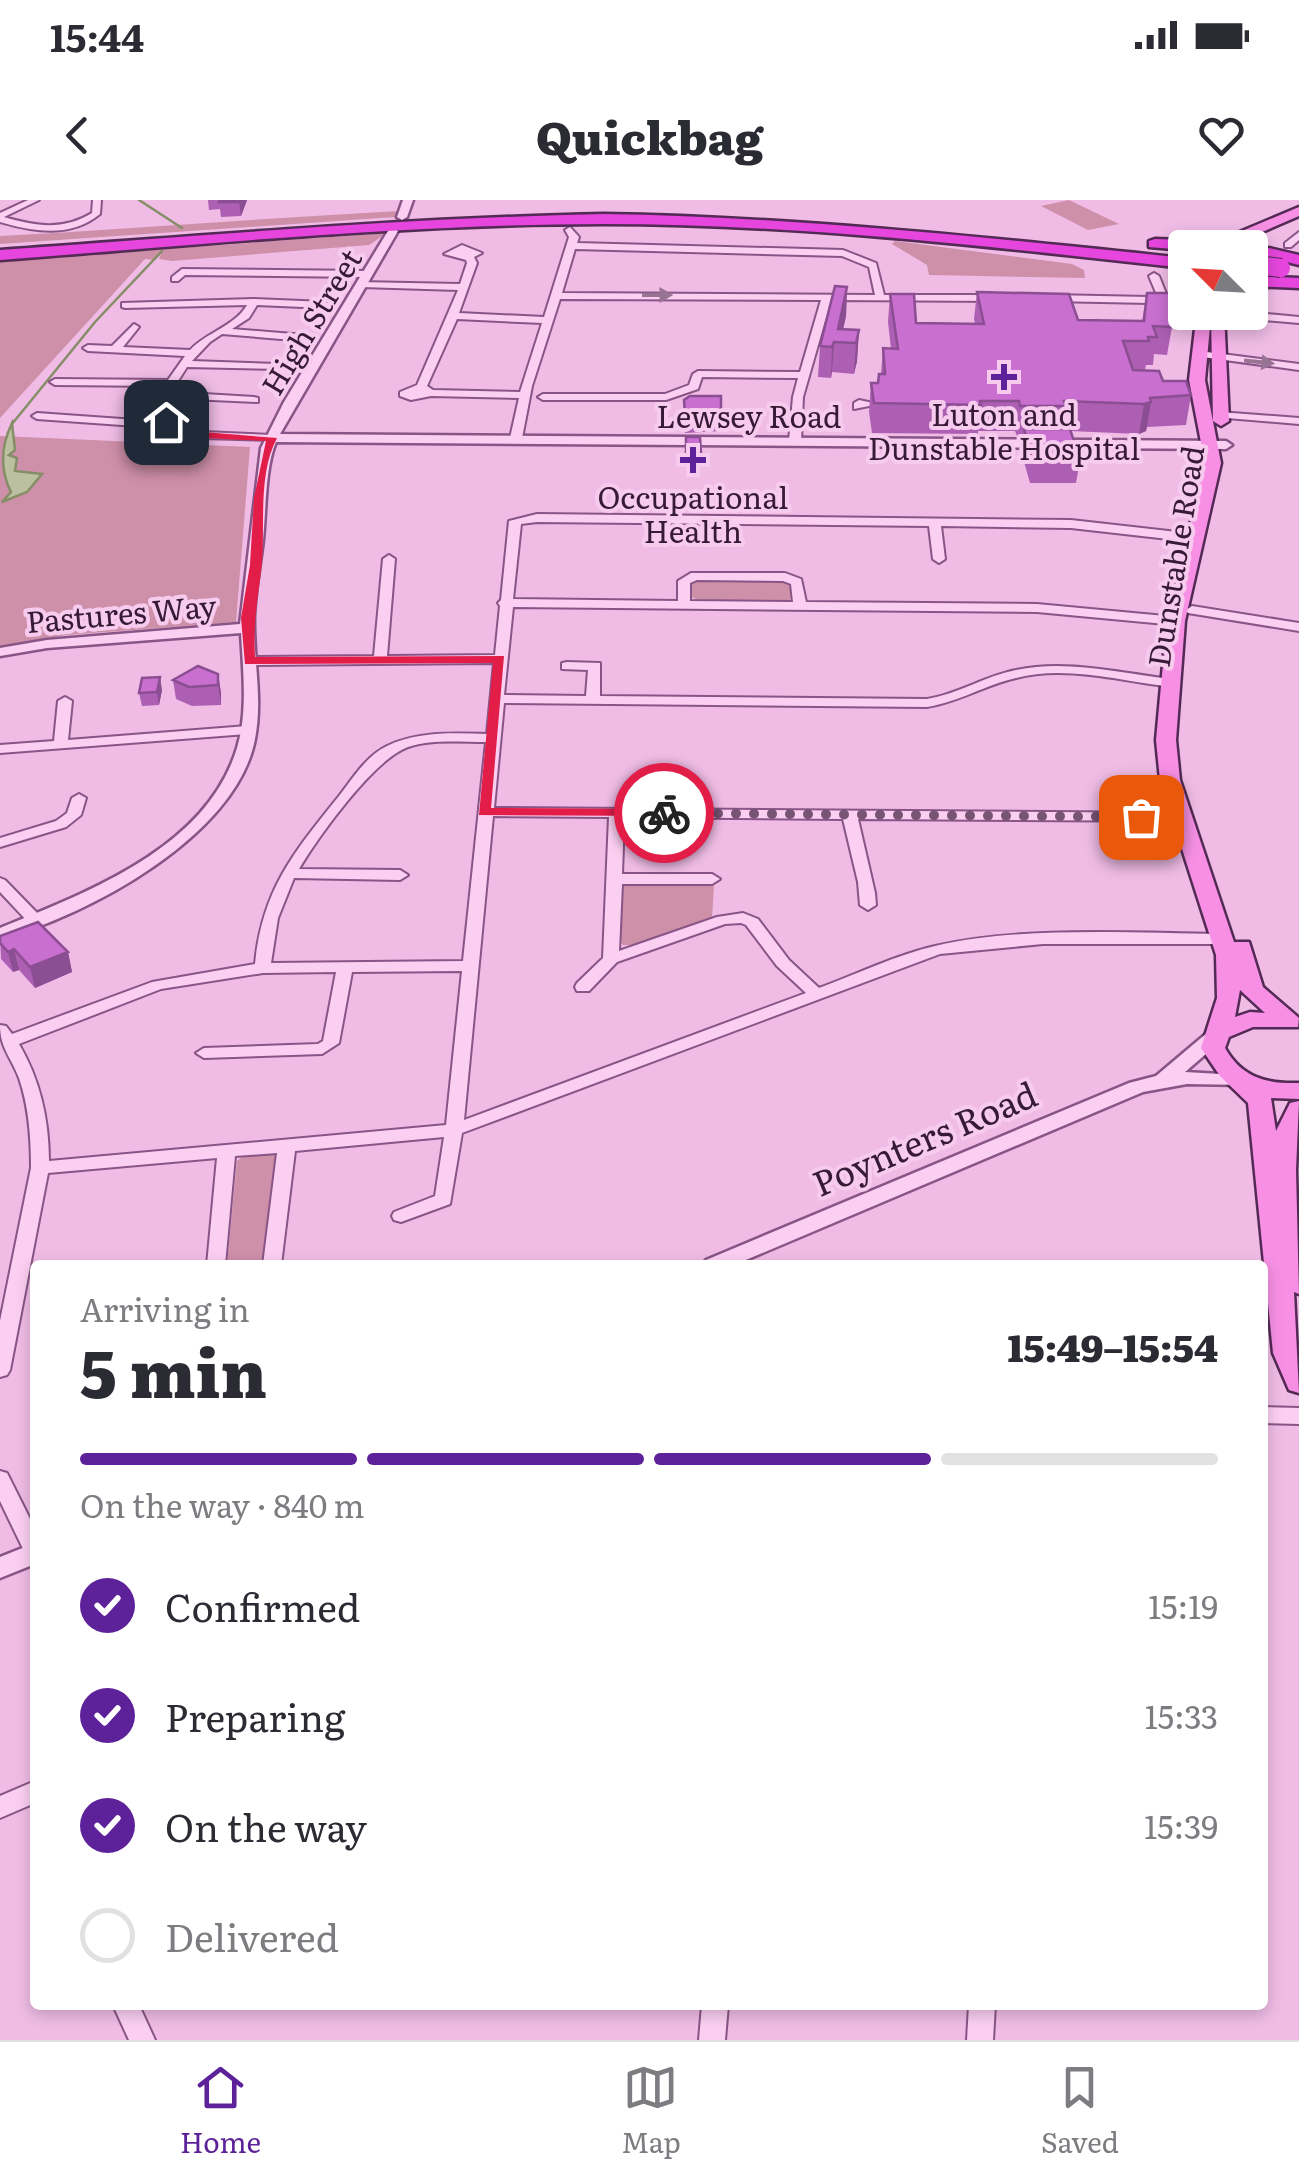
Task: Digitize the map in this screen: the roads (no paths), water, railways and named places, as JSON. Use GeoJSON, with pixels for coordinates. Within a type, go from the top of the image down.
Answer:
{"type":"FeatureCollection","features":[{"type":"Feature","properties":{"kind":"highway"},"geometry":{"type":"LineString","coordinates":[[668,214],[885,226],[1168,260]]}},
{"type":"Feature","properties":{"kind":"highway"},"geometry":{"type":"LineString","coordinates":[[0,252],[444,218],[668,214],[812,216],[1168,243]]}},
{"type":"Feature","properties":{"kind":"highway"},"geometry":{"type":"LineString","coordinates":[[0,252],[445,224],[647,220],[862,230],[1168,260]]}},
{"type":"Feature","properties":{"kind":"highway"},"geometry":{"type":"LineString","coordinates":[[647,220],[903,238],[1168,273]]}},
{"type":"Feature","properties":{"kind":"highway"},"geometry":{"type":"LineString","coordinates":[[1268,252],[1299,260]]}},
{"type":"Feature","properties":{"kind":"highway"},"geometry":{"type":"LineString","coordinates":[[1268,282],[1299,283]]}},
{"type":"Feature","properties":{"kind":"main road"},"geometry":{"type":"LineString","coordinates":[[1258,230],[1299,215]]}},
{"type":"Feature","properties":{"kind":"main road"},"geometry":{"type":"LineString","coordinates":[[1268,237],[1299,215]]}},
{"type":"Feature","properties":{"kind":"main road"},"geometry":{"type":"LineString","coordinates":[[1268,252],[1272,260],[1268,264]]}},
{"type":"Feature","properties":{"kind":"main road","name":"Dunstable Road"},"geometry":{"type":"LineString","coordinates":[[1201,330],[1197,380],[1219,445],[1195,538],[1184,616],[1181,765],[1242,951],[1246,976],[1264,1004],[1294,1024]]}},
{"type":"Feature","properties":{"kind":"main road","name":"Dunstable Road"},"geometry":{"type":"LineString","coordinates":[[1216,1034],[1229,998],[1227,955],[1166,760],[1171,683],[1219,445],[1222,330]]}},
{"type":"Feature","properties":{"kind":"main road"},"geometry":{"type":"LineString","coordinates":[[1294,1024],[1250,1019],[1216,1034],[1217,1057],[1260,1102],[1288,1353],[1299,1382]]}},
{"type":"Feature","properties":{"kind":"main road"},"geometry":{"type":"LineString","coordinates":[[1242,1083],[1299,1091]]}},
{"type":"Feature","properties":{"kind":"main road"},"geometry":{"type":"LineString","coordinates":[[1299,1109],[1290,1121],[1282,1157],[1299,1284]]}},
{"type":"Feature","properties":{"kind":"street"},"geometry":{"type":"LineString","coordinates":[[0,218],[35,200]]}},
{"type":"Feature","properties":{"kind":"street"},"geometry":{"type":"LineString","coordinates":[[0,218],[43,230],[74,226],[96,214],[97,200]]}},
{"type":"Feature","properties":{"kind":"street"},"geometry":{"type":"LineString","coordinates":[[402,216],[408,200]]}},
{"type":"Feature","properties":{"kind":"street"},"geometry":{"type":"LineString","coordinates":[[516,438],[523,395],[560,296],[574,237],[570,230]]}},
{"type":"Feature","properties":{"kind":"street","name":"High Street"},"geometry":{"type":"LineString","coordinates":[[248,628],[258,622],[256,565],[266,448],[393,231]]}},
{"type":"Feature","properties":{"kind":"street"},"geometry":{"type":"LineString","coordinates":[[572,246],[843,253],[873,266],[880,296]]}},
{"type":"Feature","properties":{"kind":"street"},"geometry":{"type":"LineString","coordinates":[[469,257],[472,263],[426,390],[523,395]]}},
{"type":"Feature","properties":{"kind":"street"},"geometry":{"type":"LineString","coordinates":[[310,272],[319,260]]}},
{"type":"Feature","properties":{"kind":"street"},"geometry":{"type":"LineString","coordinates":[[260,275],[267,263]]}},
{"type":"Feature","properties":{"kind":"street"},"geometry":{"type":"LineString","coordinates":[[181,273],[224,270],[237,278],[310,272],[464,287]]}},
{"type":"Feature","properties":{"kind":"street"},"geometry":{"type":"LineString","coordinates":[[1039,298],[1158,297],[1154,276]]}},
{"type":"Feature","properties":{"kind":"street"},"geometry":{"type":"LineString","coordinates":[[289,303],[297,292]]}},
{"type":"Feature","properties":{"kind":"street"},"geometry":{"type":"LineString","coordinates":[[560,296],[1020,298]]}},
{"type":"Feature","properties":{"kind":"street"},"geometry":{"type":"LineString","coordinates":[[795,441],[794,414],[826,300],[822,298]]}},
{"type":"Feature","properties":{"kind":"street"},"geometry":{"type":"LineString","coordinates":[[158,418],[156,410],[189,359],[219,331],[245,318],[253,302]]}},
{"type":"Feature","properties":{"kind":"street"},"geometry":{"type":"LineString","coordinates":[[124,306],[253,302],[326,305]]}},
{"type":"Feature","properties":{"kind":"street"},"geometry":{"type":"LineString","coordinates":[[454,316],[548,320]]}},
{"type":"Feature","properties":{"kind":"street"},"geometry":{"type":"LineString","coordinates":[[1268,317],[1299,320]]}},
{"type":"Feature","properties":{"kind":"street"},"geometry":{"type":"LineString","coordinates":[[115,349],[134,327]]}},
{"type":"Feature","properties":{"kind":"street"},"geometry":{"type":"LineString","coordinates":[[219,331],[304,338]]}},
{"type":"Feature","properties":{"kind":"street"},"geometry":{"type":"LineString","coordinates":[[88,348],[278,368]]}},
{"type":"Feature","properties":{"kind":"street"},"geometry":{"type":"LineString","coordinates":[[1198,354],[1299,367]]}},
{"type":"Feature","properties":{"kind":"street"},"geometry":{"type":"LineString","coordinates":[[543,397],[666,397],[689,391],[698,374],[806,375]]}},
{"type":"Feature","properties":{"kind":"street"},"geometry":{"type":"LineString","coordinates":[[55,382],[173,383]]}},
{"type":"Feature","properties":{"kind":"street"},"geometry":{"type":"LineString","coordinates":[[166,395],[254,400]]}},
{"type":"Feature","properties":{"kind":"street"},"geometry":{"type":"LineString","coordinates":[[1219,415],[1299,422]]}},
{"type":"Feature","properties":{"kind":"street"},"geometry":{"type":"LineString","coordinates":[[38,416],[136,423],[158,418],[202,435],[272,438]]}},
{"type":"Feature","properties":{"kind":"street","name":"Lewsey Road"},"geometry":{"type":"LineString","coordinates":[[272,438],[1219,445]]}},
{"type":"Feature","properties":{"kind":"street"},"geometry":{"type":"LineString","coordinates":[[401,1216],[444,1200],[513,524],[519,519],[1071,524],[1195,538]]}},
{"type":"Feature","properties":{"kind":"street"},"geometry":{"type":"LineString","coordinates":[[935,522],[940,559]]}},
{"type":"Feature","properties":{"kind":"street"},"geometry":{"type":"LineString","coordinates":[[380,660],[390,559]]}},
{"type":"Feature","properties":{"kind":"street"},"geometry":{"type":"LineString","coordinates":[[684,604],[684,582],[695,576],[785,577],[797,582],[800,605]]}},
{"type":"Feature","properties":{"kind":"street"},"geometry":{"type":"LineString","coordinates":[[504,603],[1037,608],[1299,626]]}},
{"type":"Feature","properties":{"kind":"street"},"geometry":{"type":"LineString","coordinates":[[0,934],[102,890],[186,835],[226,790],[245,748],[248,628]]}},
{"type":"Feature","properties":{"kind":"street","name":"Pastures Way"},"geometry":{"type":"LineString","coordinates":[[0,652],[47,644],[248,628]]}},
{"type":"Feature","properties":{"kind":"street"},"geometry":{"type":"LineString","coordinates":[[250,661],[499,659]]}},
{"type":"Feature","properties":{"kind":"street"},"geometry":{"type":"LineString","coordinates":[[566,666],[595,666],[593,700]]}},
{"type":"Feature","properties":{"kind":"street"},"geometry":{"type":"LineString","coordinates":[[496,699],[926,703],[944,701],[1005,676],[1050,670],[1171,683]]}},
{"type":"Feature","properties":{"kind":"street"},"geometry":{"type":"LineString","coordinates":[[61,743],[65,701]]}},
{"type":"Feature","properties":{"kind":"street"},"geometry":{"type":"LineString","coordinates":[[0,749],[247,730]]}},
{"type":"Feature","properties":{"kind":"street"},"geometry":{"type":"LineString","coordinates":[[263,968],[264,931],[287,873],[299,853],[378,758],[418,741],[491,738]]}},
{"type":"Feature","properties":{"kind":"street"},"geometry":{"type":"LineString","coordinates":[[0,843],[61,824],[74,815],[78,798]]}},
{"type":"Feature","properties":{"kind":"street"},"geometry":{"type":"LineString","coordinates":[[484,812],[1182,818]]}},
{"type":"Feature","properties":{"kind":"street"},"geometry":{"type":"LineString","coordinates":[[611,959],[617,812]]}},
{"type":"Feature","properties":{"kind":"street"},"geometry":{"type":"LineString","coordinates":[[850,814],[853,846],[868,876],[868,906]]}},
{"type":"Feature","properties":{"kind":"street"},"geometry":{"type":"LineString","coordinates":[[287,873],[400,875]]}},
{"type":"Feature","properties":{"kind":"street"},"geometry":{"type":"LineString","coordinates":[[614,879],[712,879]]}},
{"type":"Feature","properties":{"kind":"street"},"geometry":{"type":"LineString","coordinates":[[0,883],[35,920]]}},
{"type":"Feature","properties":{"kind":"street"},"geometry":{"type":"LineString","coordinates":[[583,988],[611,959],[723,920],[743,918],[752,922],[783,963],[816,994]]}},
{"type":"Feature","properties":{"kind":"street"},"geometry":{"type":"LineString","coordinates":[[40,1168],[454,1130],[937,950],[999,940],[1222,939]]}},
{"type":"Feature","properties":{"kind":"street"},"geometry":{"type":"LineString","coordinates":[[204,1053],[322,1049],[331,1043],[345,966]]}},
{"type":"Feature","properties":{"kind":"street"},"geometry":{"type":"LineString","coordinates":[[0,1370],[40,1168],[39,1115],[29,1078],[5,1036],[140,989],[263,968],[468,966]]}},
{"type":"Feature","properties":{"kind":"street","name":"Poynters Road"},"geometry":{"type":"LineString","coordinates":[[1164,1078],[1216,1034]]}},
{"type":"Feature","properties":{"kind":"street","name":"Poynters Road"},"geometry":{"type":"LineString","coordinates":[[726,1260],[1078,1110],[1164,1078],[1206,1076],[1242,1083]]}},
{"type":"Feature","properties":{"kind":"street"},"geometry":{"type":"LineString","coordinates":[[273,1260],[287,1146]]}},
{"type":"Feature","properties":{"kind":"street"},"geometry":{"type":"LineString","coordinates":[[216,1260],[227,1151]]}},
{"type":"Feature","properties":{"kind":"street"},"geometry":{"type":"LineString","coordinates":[[1268,1415],[1299,1416]]}},
{"type":"Feature","properties":{"kind":"street"},"geometry":{"type":"LineString","coordinates":[[0,1478],[30,1541]]}},
{"type":"Feature","properties":{"kind":"street"},"geometry":{"type":"LineString","coordinates":[[0,1568],[30,1554]]}},
{"type":"Feature","properties":{"kind":"street"},"geometry":{"type":"LineString","coordinates":[[0,1807],[30,1795]]}},
{"type":"Feature","properties":{"kind":"street"},"geometry":{"type":"LineString","coordinates":[[128,2010],[142,2040]]}},
{"type":"Feature","properties":{"kind":"street"},"geometry":{"type":"LineString","coordinates":[[712,2040],[715,2010]]}},
{"type":"Feature","properties":{"kind":"street"},"geometry":{"type":"LineString","coordinates":[[980,2040],[982,2010]]}},
{"type":"Feature","properties":{"kind":"waterway"},"geometry":{"type":"LineString","coordinates":[[139,200],[182,228]]}},
{"type":"Feature","properties":{"kind":"waterway"},"geometry":{"type":"LineString","coordinates":[[12,424],[95,322],[162,251]]}},
{"type":"Feature","properties":{"kind":"place","name":"Luton and Dunstable Hospital"},"geometry":{"type":"Point","coordinates":[1004,377]}},
{"type":"Feature","properties":{"kind":"place","name":"Occupational Health"},"geometry":{"type":"Point","coordinates":[693,460]}}]}
